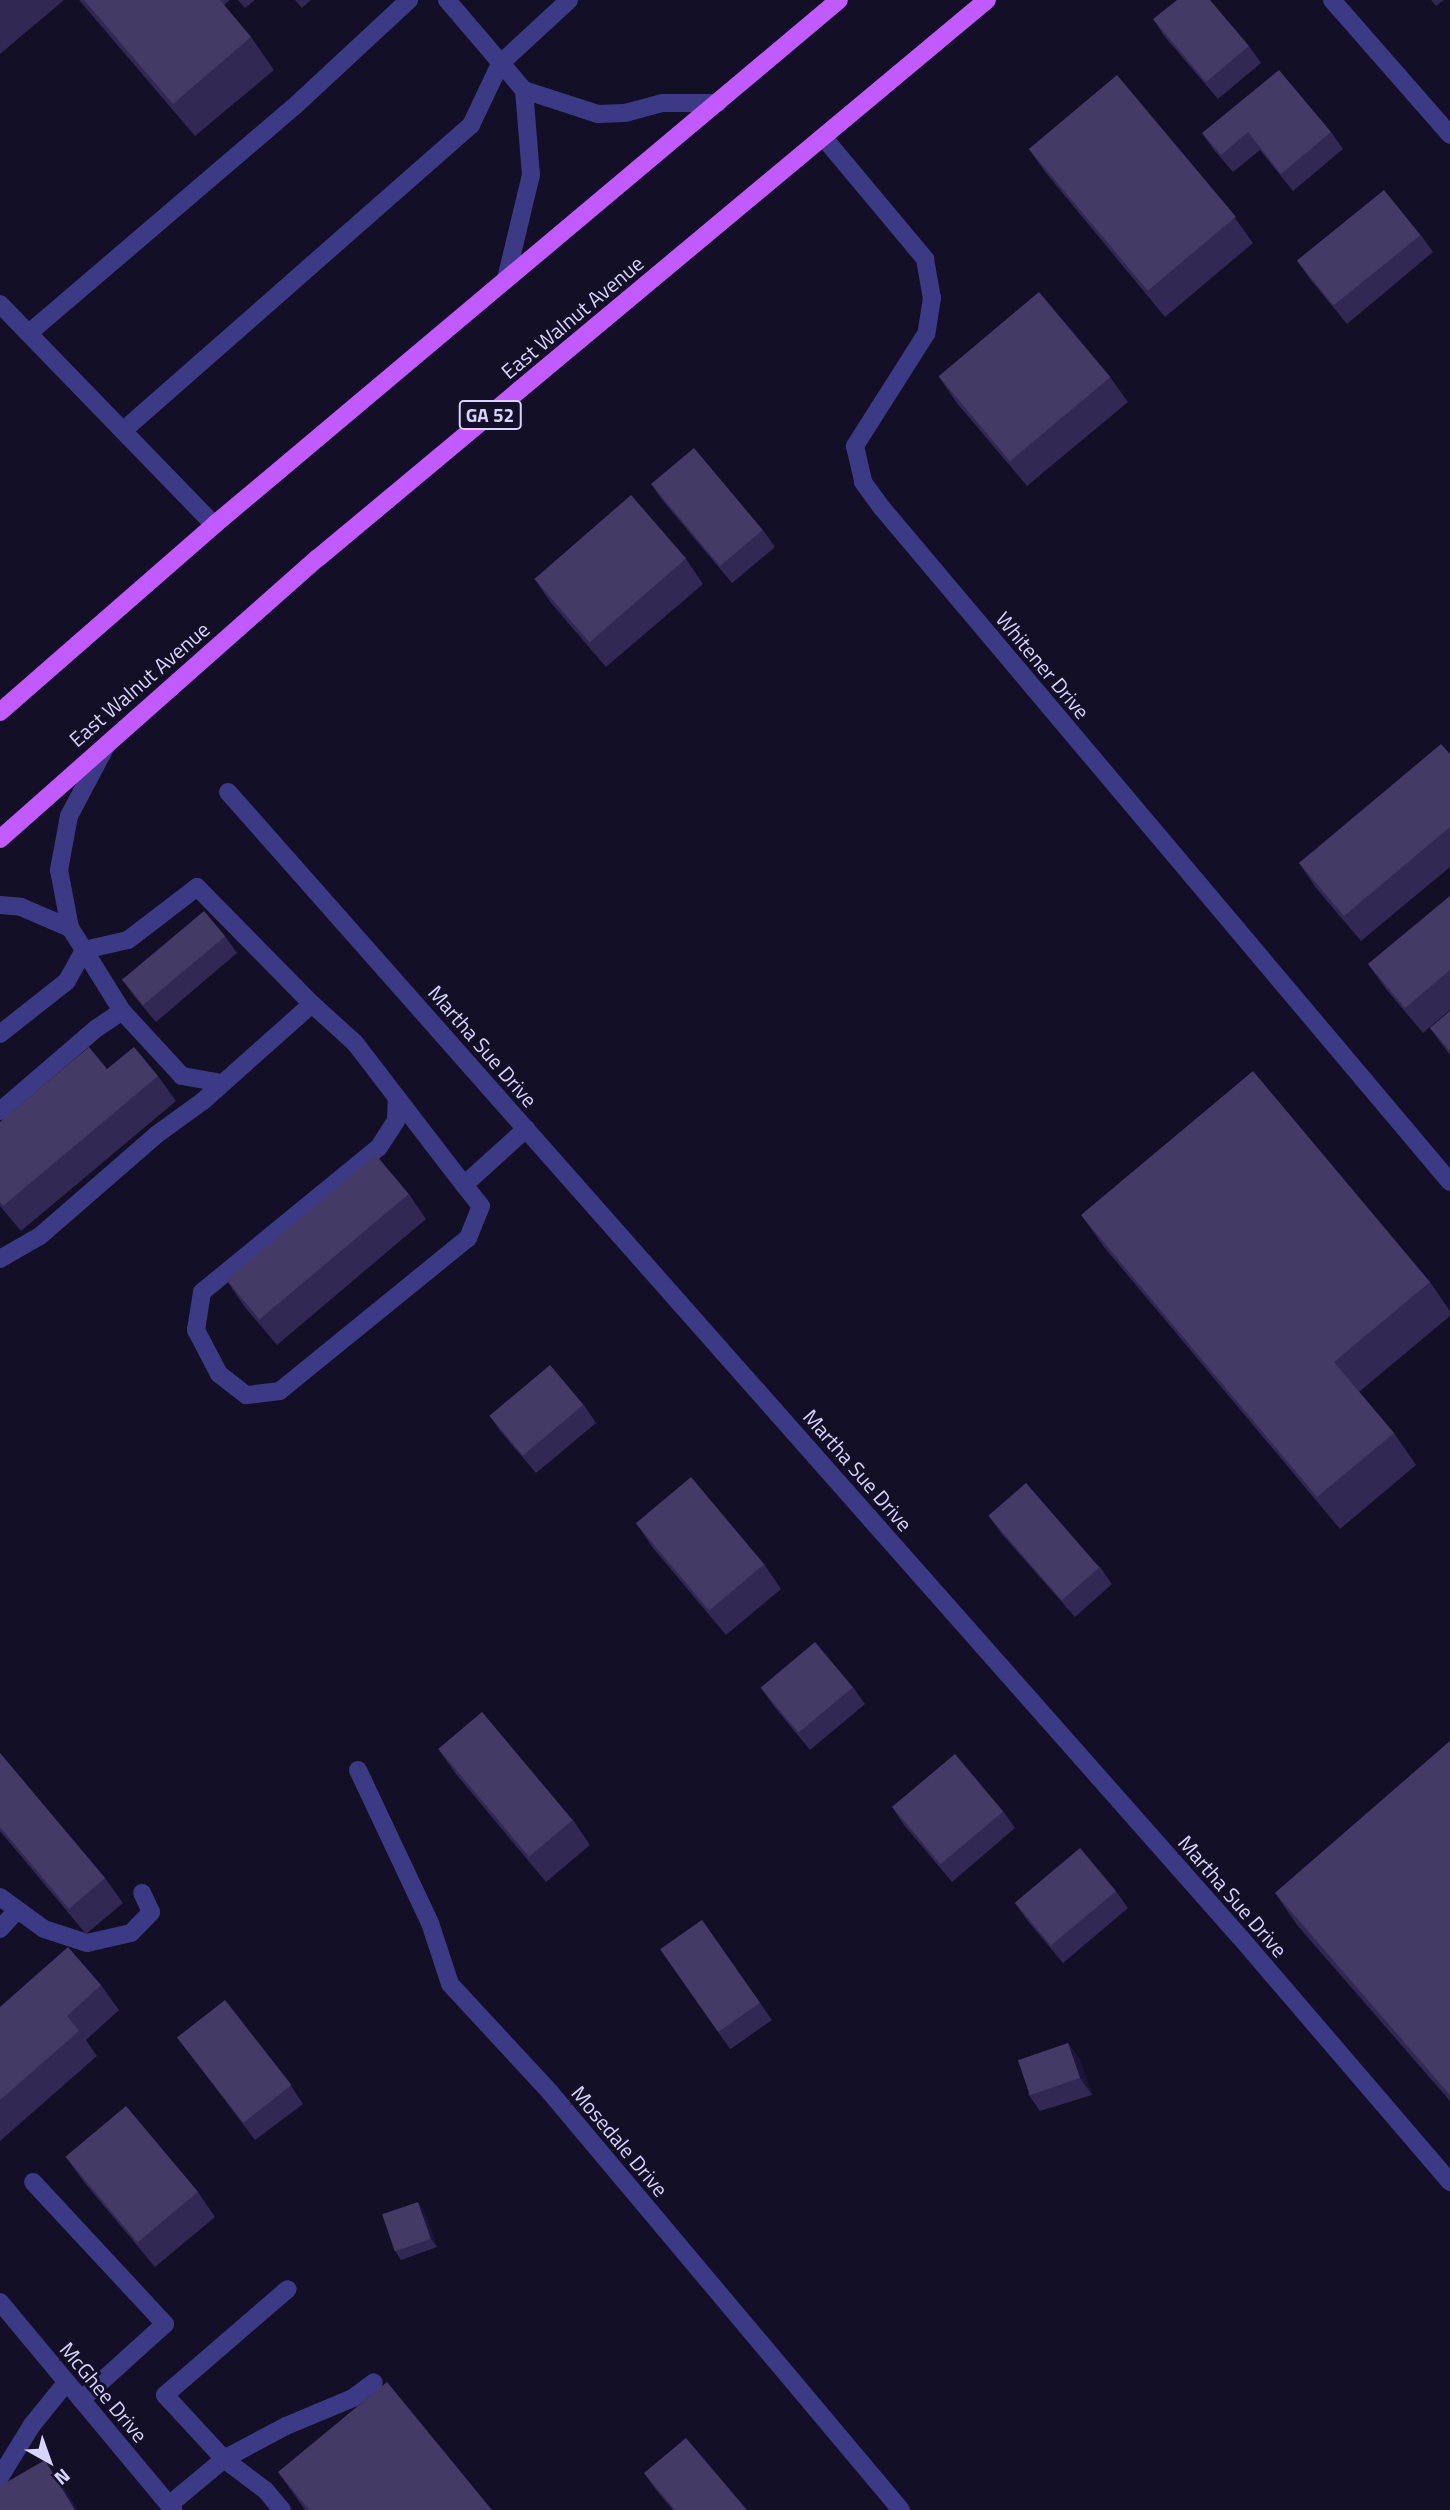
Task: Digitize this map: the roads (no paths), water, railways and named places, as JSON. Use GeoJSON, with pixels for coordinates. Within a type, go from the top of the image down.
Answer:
{"type":"FeatureCollection","features":[{"type":"Feature","properties":{"kind":"main road"},"geometry":{"type":"LineString","coordinates":[[0,712],[214,525],[839,0]]}},
{"type":"Feature","properties":{"kind":"main road","name":"East Walnut Avenue"},"geometry":{"type":"LineString","coordinates":[[0,839],[318,558],[986,0]]}},
{"type":"Feature","properties":{"kind":"street"},"geometry":{"type":"LineString","coordinates":[[29,333],[297,104],[409,0]]}},
{"type":"Feature","properties":{"kind":"street"},"geometry":{"type":"LineString","coordinates":[[447,0],[524,90],[598,114],[625,113],[663,103],[718,103]]}},
{"type":"Feature","properties":{"kind":"street"},"geometry":{"type":"LineString","coordinates":[[125,429],[471,125],[500,64],[569,0]]}},
{"type":"Feature","properties":{"kind":"street"},"geometry":{"type":"LineString","coordinates":[[1332,0],[1450,135]]}},
{"type":"Feature","properties":{"kind":"street"},"geometry":{"type":"LineString","coordinates":[[506,279],[531,175],[524,90]]}},
{"type":"Feature","properties":{"kind":"street","name":"Whitener Drive"},"geometry":{"type":"LineString","coordinates":[[824,138],[925,259],[932,298],[926,334],[855,446],[863,482],[908,540],[1450,1182]]}},
{"type":"Feature","properties":{"kind":"street"},"geometry":{"type":"LineString","coordinates":[[0,304],[125,429],[214,525]]}},
{"type":"Feature","properties":{"kind":"street"},"geometry":{"type":"LineString","coordinates":[[109,741],[69,816],[59,870],[70,928],[122,1011],[183,1076],[222,1083]]}},
{"type":"Feature","properties":{"kind":"street","name":"Martha Sue Drive"},"geometry":{"type":"LineString","coordinates":[[228,792],[1240,1937],[1450,2182]]}},
{"type":"Feature","properties":{"kind":"street"},"geometry":{"type":"LineString","coordinates":[[83,950],[128,940],[197,887],[312,1004],[355,1043],[481,1206],[468,1238],[280,1391],[246,1395],[219,1374],[195,1330],[202,1292],[379,1147],[396,1121],[397,1098]]}},
{"type":"Feature","properties":{"kind":"street"},"geometry":{"type":"LineString","coordinates":[[0,905],[21,907],[70,928]]}},
{"type":"Feature","properties":{"kind":"street"},"geometry":{"type":"LineString","coordinates":[[0,1034],[67,981],[83,950]]}},
{"type":"Feature","properties":{"kind":"street"},"geometry":{"type":"LineString","coordinates":[[0,1259],[40,1236],[312,1004]]}},
{"type":"Feature","properties":{"kind":"street"},"geometry":{"type":"LineString","coordinates":[[0,1111],[97,1028],[122,1011]]}},
{"type":"Feature","properties":{"kind":"street"},"geometry":{"type":"LineString","coordinates":[[464,1185],[526,1129]]}},
{"type":"Feature","properties":{"kind":"street","name":"Mosedale Drive"},"geometry":{"type":"LineString","coordinates":[[358,1770],[430,1923],[450,1984],[549,2091],[901,2510]]}},
{"type":"Feature","properties":{"kind":"street"},"geometry":{"type":"LineString","coordinates":[[0,1896],[16,1911],[44,1929],[87,1943],[131,1933],[151,1912],[142,1893]]}},
{"type":"Feature","properties":{"kind":"street"},"geometry":{"type":"LineString","coordinates":[[0,1929],[16,1911]]}},
{"type":"Feature","properties":{"kind":"street"},"geometry":{"type":"LineString","coordinates":[[33,2182],[165,2324],[81,2400]]}},
{"type":"Feature","properties":{"kind":"street"},"geometry":{"type":"LineString","coordinates":[[282,2510],[265,2490],[224,2459],[165,2395],[288,2289]]}},
{"type":"Feature","properties":{"kind":"street","name":"McGhee Drive"},"geometry":{"type":"LineString","coordinates":[[0,2302],[171,2508]]}},
{"type":"Feature","properties":{"kind":"street"},"geometry":{"type":"LineString","coordinates":[[171,2508],[224,2459],[286,2426],[353,2398],[374,2382]]}},
{"type":"Feature","properties":{"kind":"street"},"geometry":{"type":"LineString","coordinates":[[0,2477],[33,2425],[66,2383]]}}]}
